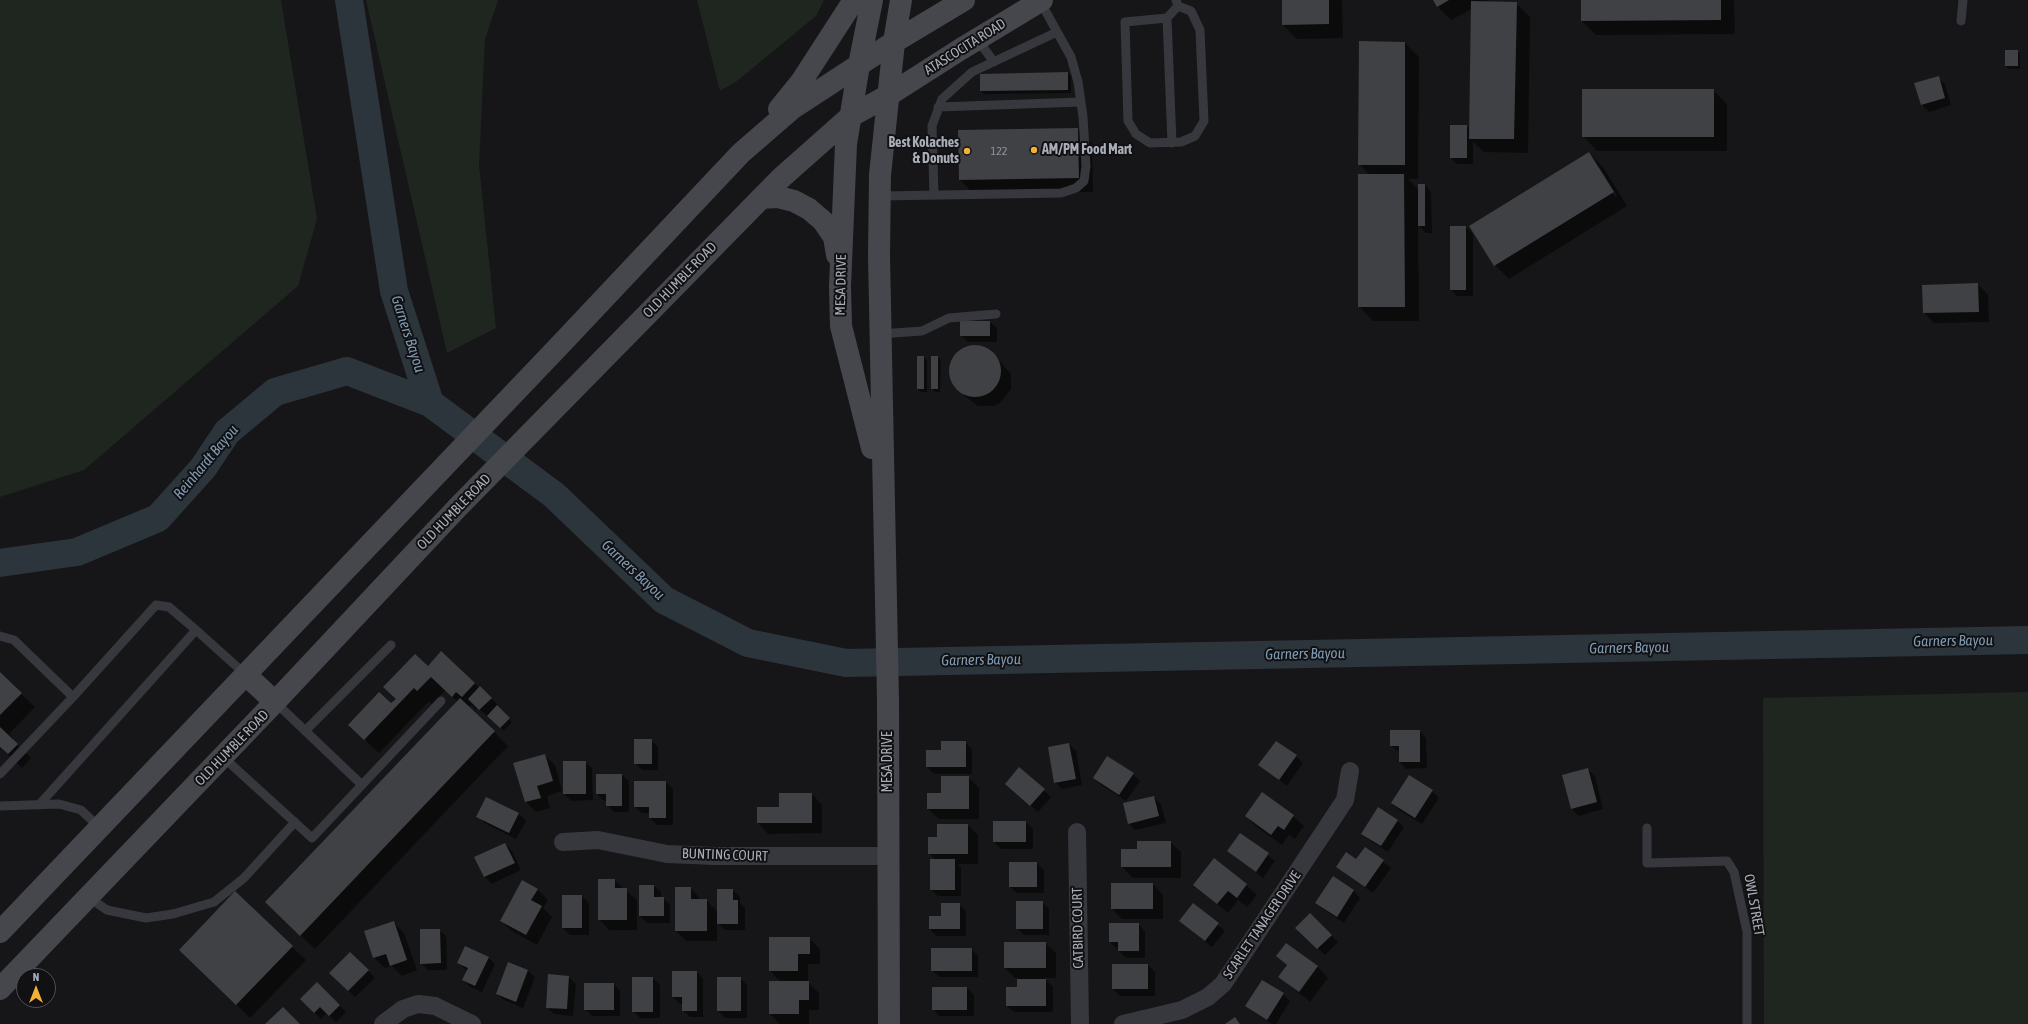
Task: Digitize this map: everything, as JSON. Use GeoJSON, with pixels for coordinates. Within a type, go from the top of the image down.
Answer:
{"type":"FeatureCollection","features":[{"type":"Feature","properties":{"kind":"main road"},"geometry":{"type":"LineString","coordinates":[[748,148],[801,82],[854,0]]}},
{"type":"Feature","properties":{"kind":"main road"},"geometry":{"type":"LineString","coordinates":[[859,65],[872,0]]}},
{"type":"Feature","properties":{"kind":"main road"},"geometry":{"type":"LineString","coordinates":[[889,96],[894,42],[901,0]]}},
{"type":"Feature","properties":{"kind":"main road"},"geometry":{"type":"LineString","coordinates":[[0,932],[435,477],[741,153],[793,108],[894,42],[964,0]]}},
{"type":"Feature","properties":{"kind":"main road","name":"ATASCOCITA ROAD"},"geometry":{"type":"LineString","coordinates":[[889,96],[977,39],[1041,1]]}},
{"type":"Feature","properties":{"kind":"main road","name":"MESA DRIVE"},"geometry":{"type":"LineString","coordinates":[[859,65],[846,144],[841,274],[841,326],[884,500]]}},
{"type":"Feature","properties":{"kind":"main road","name":"MESA DRIVE"},"geometry":{"type":"LineString","coordinates":[[889,96],[880,175],[880,334],[884,500],[884,602],[888,700],[889,1024]]}},
{"type":"Feature","properties":{"kind":"main road","name":"OLD HUMBLE ROAD"},"geometry":{"type":"LineString","coordinates":[[0,989],[223,757],[458,507],[761,198],[851,116],[889,96]]}},
{"type":"Feature","properties":{"kind":"main road"},"geometry":{"type":"LineString","coordinates":[[761,198],[778,197],[794,201],[809,208],[823,221],[834,237],[841,274]]}},
{"type":"Feature","properties":{"kind":"main road"},"geometry":{"type":"LineString","coordinates":[[246,675],[275,702]]}},
{"type":"Feature","properties":{"kind":"street","name":"SCARLET TANAGER DRIVE"},"geometry":{"type":"LineString","coordinates":[[1123,1024],[1182,1010],[1208,997],[1223,984],[1345,800],[1350,771]]}},
{"type":"Feature","properties":{"kind":"street","name":"CATBIRD COURT"},"geometry":{"type":"LineString","coordinates":[[1076,832],[1080,1024]]}},
{"type":"Feature","properties":{"kind":"street","name":"BUNTING COURT"},"geometry":{"type":"LineString","coordinates":[[563,842],[598,840],[667,854],[715,856],[888,856]]}},
{"type":"Feature","properties":{"kind":"street"},"geometry":{"type":"LineString","coordinates":[[382,1024],[403,1009],[418,1004],[435,1006],[472,1024]]}},
{"type":"Feature","properties":{"kind":"lane"},"geometry":{"type":"LineString","coordinates":[[1961,22],[1963,0]]}},
{"type":"Feature","properties":{"kind":"lane"},"geometry":{"type":"LineString","coordinates":[[880,196],[1061,193],[1076,188],[1084,180],[1086,166],[1078,82],[1071,57],[1041,1]]}},
{"type":"Feature","properties":{"kind":"lane"},"geometry":{"type":"LineString","coordinates":[[1167,18],[1125,22],[1128,121],[1136,134],[1150,143],[1172,143],[1181,142],[1195,136],[1204,121],[1200,30],[1191,11],[1177,3],[1167,18],[1172,143]]}},
{"type":"Feature","properties":{"kind":"lane"},"geometry":{"type":"LineString","coordinates":[[934,195],[932,126],[942,99],[972,72],[1057,32]]}},
{"type":"Feature","properties":{"kind":"lane"},"geometry":{"type":"LineString","coordinates":[[977,39],[994,62]]}},
{"type":"Feature","properties":{"kind":"lane"},"geometry":{"type":"LineString","coordinates":[[938,107],[1081,102]]}},
{"type":"Feature","properties":{"kind":"lane"},"geometry":{"type":"LineString","coordinates":[[880,334],[922,331],[949,318],[996,314]]}},
{"type":"Feature","properties":{"kind":"lane"},"geometry":{"type":"LineString","coordinates":[[0,774],[73,697],[156,605],[169,607],[246,675]]}},
{"type":"Feature","properties":{"kind":"lane"},"geometry":{"type":"LineString","coordinates":[[39,805],[196,630]]}},
{"type":"Feature","properties":{"kind":"lane"},"geometry":{"type":"LineString","coordinates":[[0,636],[14,640],[73,697]]}},
{"type":"Feature","properties":{"kind":"lane"},"geometry":{"type":"LineString","coordinates":[[305,732],[391,645]]}},
{"type":"Feature","properties":{"kind":"lane"},"geometry":{"type":"LineString","coordinates":[[223,757],[312,838],[441,701]]}},
{"type":"Feature","properties":{"kind":"lane"},"geometry":{"type":"LineString","coordinates":[[275,702],[362,785]]}},
{"type":"Feature","properties":{"kind":"lane"},"geometry":{"type":"LineString","coordinates":[[0,806],[60,804],[81,810],[100,828]]}},
{"type":"Feature","properties":{"kind":"lane"},"geometry":{"type":"LineString","coordinates":[[88,897],[107,910],[146,918],[173,914],[214,902],[244,878],[295,822]]}},
{"type":"Feature","properties":{"kind":"lane","name":"OWL STREET"},"geometry":{"type":"LineString","coordinates":[[1647,828],[1647,863],[1727,861],[1734,872],[1747,932],[1747,1024]]}},
{"type":"Feature","properties":{"kind":"shaded area"},"geometry":{"type":"Polygon","coordinates":[[[0,0],[281,0],[317,219],[298,286],[84,470],[0,497],[0,0]]]}},
{"type":"Feature","properties":{"kind":"shaded area"},"geometry":{"type":"Polygon","coordinates":[[[366,0],[498,0],[485,39],[479,165],[496,328],[447,353],[366,0]]]}},
{"type":"Feature","properties":{"kind":"shaded area"},"geometry":{"type":"Polygon","coordinates":[[[697,0],[824,0],[816,16],[737,81],[720,91],[697,0]]]}},
{"type":"Feature","properties":{"kind":"shaded area"},"geometry":{"type":"Polygon","coordinates":[[[2028,692],[2028,1024],[1764,1024],[1763,698],[2028,692]]]}},
{"type":"Feature","properties":{"kind":"building"},"geometry":{"type":"Polygon","coordinates":[[[1282,0],[1329,0],[1329,24],[1282,25],[1282,0]]]}},
{"type":"Feature","properties":{"kind":"building"},"geometry":{"type":"Polygon","coordinates":[[[1433,0],[1449,0],[1437,7],[1433,0]]]}},
{"type":"Feature","properties":{"kind":"building"},"geometry":{"type":"Polygon","coordinates":[[[1581,0],[1721,0],[1721,20],[1581,21],[1581,0]]]}},
{"type":"Feature","properties":{"kind":"building"},"geometry":{"type":"Polygon","coordinates":[[[1471,1],[1517,2],[1514,139],[1469,139],[1471,1]]]}},
{"type":"Feature","properties":{"kind":"building"},"geometry":{"type":"Polygon","coordinates":[[[1359,41],[1405,42],[1405,165],[1358,165],[1359,41]]]}},
{"type":"Feature","properties":{"kind":"building"},"geometry":{"type":"Polygon","coordinates":[[[2005,50],[2018,50],[2018,66],[2005,66],[2005,50]]]}},
{"type":"Feature","properties":{"kind":"building"},"geometry":{"type":"Polygon","coordinates":[[[1068,72],[1068,90],[980,91],[980,74],[1068,72]]]}},
{"type":"Feature","properties":{"kind":"building"},"geometry":{"type":"Polygon","coordinates":[[[1939,76],[1945,98],[1921,105],[1914,83],[1939,76]]]}},
{"type":"Feature","properties":{"kind":"building"},"geometry":{"type":"Polygon","coordinates":[[[1582,89],[1714,89],[1714,137],[1582,137],[1582,89]]]}},
{"type":"Feature","properties":{"kind":"building"},"geometry":{"type":"Polygon","coordinates":[[[1450,125],[1467,125],[1467,158],[1450,158],[1450,125]]]}},
{"type":"Feature","properties":{"kind":"building"},"geometry":{"type":"Polygon","coordinates":[[[1078,128],[1079,178],[959,180],[958,130],[1078,128]]]}},
{"type":"Feature","properties":{"kind":"building"},"geometry":{"type":"Polygon","coordinates":[[[1589,152],[1614,192],[1494,266],[1469,226],[1589,152]]]}},
{"type":"Feature","properties":{"kind":"building"},"geometry":{"type":"Polygon","coordinates":[[[1358,174],[1404,174],[1405,307],[1358,307],[1358,174]]]}},
{"type":"Feature","properties":{"kind":"building"},"geometry":{"type":"Polygon","coordinates":[[[1418,184],[1425,184],[1425,226],[1418,226],[1418,184]]]}},
{"type":"Feature","properties":{"kind":"building"},"geometry":{"type":"Polygon","coordinates":[[[1450,226],[1466,226],[1466,290],[1450,290],[1450,226]]]}},
{"type":"Feature","properties":{"kind":"building"},"geometry":{"type":"Polygon","coordinates":[[[1978,283],[1979,312],[1923,313],[1922,285],[1978,283]]]}},
{"type":"Feature","properties":{"kind":"building"},"geometry":{"type":"Polygon","coordinates":[[[960,321],[990,321],[990,336],[960,336],[960,321]]]}},
{"type":"Feature","properties":{"kind":"building"},"geometry":{"type":"Polygon","coordinates":[[[970,345],[980,345],[994,352],[1001,366],[1001,376],[994,390],[980,397],[970,397],[960,393],[953,386],[949,376],[949,366],[953,356],[960,349],[970,345]]]}},
{"type":"Feature","properties":{"kind":"building"},"geometry":{"type":"Polygon","coordinates":[[[917,356],[924,356],[924,389],[917,389],[917,356]]]}},
{"type":"Feature","properties":{"kind":"building"},"geometry":{"type":"Polygon","coordinates":[[[931,356],[938,356],[938,389],[931,389],[931,356]]]}},
{"type":"Feature","properties":{"kind":"building"},"geometry":{"type":"Polygon","coordinates":[[[441,651],[475,683],[462,697],[456,692],[452,697],[431,677],[417,691],[414,688],[364,740],[348,725],[379,692],[391,703],[396,699],[383,687],[415,654],[428,666],[441,651]]]}},
{"type":"Feature","properties":{"kind":"building"},"geometry":{"type":"Polygon","coordinates":[[[0,672],[22,693],[0,715],[0,672]]]}},
{"type":"Feature","properties":{"kind":"building"},"geometry":{"type":"Polygon","coordinates":[[[480,686],[492,698],[479,710],[468,699],[480,686]]]}},
{"type":"Feature","properties":{"kind":"building"},"geometry":{"type":"Polygon","coordinates":[[[460,698],[495,731],[300,936],[265,902],[460,698]]]}},
{"type":"Feature","properties":{"kind":"building"},"geometry":{"type":"Polygon","coordinates":[[[497,705],[510,718],[500,728],[487,716],[497,705]]]}},
{"type":"Feature","properties":{"kind":"building"},"geometry":{"type":"Polygon","coordinates":[[[0,727],[18,744],[8,754],[0,747],[0,727]]]}},
{"type":"Feature","properties":{"kind":"building"},"geometry":{"type":"Polygon","coordinates":[[[1390,730],[1420,730],[1420,762],[1399,762],[1399,746],[1390,746],[1390,730]]]}},
{"type":"Feature","properties":{"kind":"building"},"geometry":{"type":"Polygon","coordinates":[[[634,739],[652,739],[652,764],[634,764],[634,739]]]}},
{"type":"Feature","properties":{"kind":"building"},"geometry":{"type":"Polygon","coordinates":[[[941,741],[966,741],[966,767],[926,767],[926,750],[941,750],[941,741]]]}},
{"type":"Feature","properties":{"kind":"building"},"geometry":{"type":"Polygon","coordinates":[[[1276,741],[1297,755],[1279,780],[1258,765],[1276,741]]]}},
{"type":"Feature","properties":{"kind":"building"},"geometry":{"type":"Polygon","coordinates":[[[1069,743],[1076,779],[1054,783],[1048,747],[1069,743]]]}},
{"type":"Feature","properties":{"kind":"building"},"geometry":{"type":"Polygon","coordinates":[[[545,754],[553,781],[537,786],[541,798],[525,802],[513,763],[545,754]]]}},
{"type":"Feature","properties":{"kind":"building"},"geometry":{"type":"Polygon","coordinates":[[[1107,756],[1134,773],[1119,795],[1093,778],[1107,756]]]}},
{"type":"Feature","properties":{"kind":"building"},"geometry":{"type":"Polygon","coordinates":[[[563,761],[586,761],[586,794],[563,794],[563,761]]]}},
{"type":"Feature","properties":{"kind":"building"},"geometry":{"type":"Polygon","coordinates":[[[1019,767],[1045,789],[1030,806],[1005,784],[1019,767]]]}},
{"type":"Feature","properties":{"kind":"building"},"geometry":{"type":"Polygon","coordinates":[[[1588,768],[1597,802],[1571,809],[1562,775],[1588,768]]]}},
{"type":"Feature","properties":{"kind":"building"},"geometry":{"type":"Polygon","coordinates":[[[596,774],[622,774],[622,806],[606,806],[606,794],[596,794],[596,774]]]}},
{"type":"Feature","properties":{"kind":"building"},"geometry":{"type":"Polygon","coordinates":[[[1409,775],[1433,790],[1415,818],[1391,803],[1409,775]]]}},
{"type":"Feature","properties":{"kind":"building"},"geometry":{"type":"Polygon","coordinates":[[[941,776],[969,776],[969,809],[927,809],[927,793],[941,793],[941,776]]]}},
{"type":"Feature","properties":{"kind":"building"},"geometry":{"type":"Polygon","coordinates":[[[634,781],[666,781],[666,818],[649,818],[649,807],[634,807],[634,781]]]}},
{"type":"Feature","properties":{"kind":"building"},"geometry":{"type":"Polygon","coordinates":[[[1262,792],[1294,815],[1284,830],[1278,826],[1271,835],[1245,816],[1262,792]]]}},
{"type":"Feature","properties":{"kind":"building"},"geometry":{"type":"Polygon","coordinates":[[[779,793],[812,793],[812,823],[757,823],[757,807],[779,807],[779,793]]]}},
{"type":"Feature","properties":{"kind":"building"},"geometry":{"type":"Polygon","coordinates":[[[1154,796],[1159,816],[1128,824],[1123,803],[1154,796]]]}},
{"type":"Feature","properties":{"kind":"building"},"geometry":{"type":"Polygon","coordinates":[[[486,797],[519,813],[509,833],[476,817],[486,797]]]}},
{"type":"Feature","properties":{"kind":"building"},"geometry":{"type":"Polygon","coordinates":[[[1378,807],[1398,820],[1381,846],[1361,834],[1378,807]]]}},
{"type":"Feature","properties":{"kind":"building"},"geometry":{"type":"Polygon","coordinates":[[[993,821],[1026,821],[1026,842],[993,842],[993,821]]]}},
{"type":"Feature","properties":{"kind":"building"},"geometry":{"type":"Polygon","coordinates":[[[937,824],[968,824],[968,854],[928,854],[928,837],[937,837],[937,824]]]}},
{"type":"Feature","properties":{"kind":"building"},"geometry":{"type":"Polygon","coordinates":[[[1240,833],[1269,853],[1256,872],[1227,851],[1240,833]]]}},
{"type":"Feature","properties":{"kind":"building"},"geometry":{"type":"Polygon","coordinates":[[[1137,841],[1171,841],[1171,867],[1121,867],[1121,849],[1137,849],[1137,841]]]}},
{"type":"Feature","properties":{"kind":"building"},"geometry":{"type":"Polygon","coordinates":[[[505,843],[515,863],[484,877],[474,857],[505,843]]]}},
{"type":"Feature","properties":{"kind":"building"},"geometry":{"type":"Polygon","coordinates":[[[1365,847],[1384,860],[1365,887],[1336,867],[1346,852],[1356,859],[1365,847]]]}},
{"type":"Feature","properties":{"kind":"building"},"geometry":{"type":"Polygon","coordinates":[[[1214,858],[1247,884],[1237,898],[1228,891],[1217,904],[1193,885],[1214,858]]]}},
{"type":"Feature","properties":{"kind":"building"},"geometry":{"type":"Polygon","coordinates":[[[930,859],[955,859],[955,890],[930,890],[930,859]]]}},
{"type":"Feature","properties":{"kind":"building"},"geometry":{"type":"Polygon","coordinates":[[[1009,862],[1037,862],[1037,887],[1009,887],[1009,862]]]}},
{"type":"Feature","properties":{"kind":"building"},"geometry":{"type":"Polygon","coordinates":[[[1333,876],[1354,890],[1337,917],[1315,903],[1333,876]]]}},
{"type":"Feature","properties":{"kind":"building"},"geometry":{"type":"Polygon","coordinates":[[[598,879],[615,879],[615,888],[627,888],[627,920],[598,920],[598,879]]]}},
{"type":"Feature","properties":{"kind":"building"},"geometry":{"type":"Polygon","coordinates":[[[522,880],[538,889],[531,900],[542,906],[526,935],[500,921],[522,880]]]}},
{"type":"Feature","properties":{"kind":"building"},"geometry":{"type":"Polygon","coordinates":[[[1111,883],[1153,883],[1153,909],[1111,909],[1111,883]]]}},
{"type":"Feature","properties":{"kind":"building"},"geometry":{"type":"Polygon","coordinates":[[[639,885],[654,885],[654,897],[664,897],[664,916],[639,916],[639,885]]]}},
{"type":"Feature","properties":{"kind":"building"},"geometry":{"type":"Polygon","coordinates":[[[675,887],[691,887],[691,899],[707,899],[707,931],[675,931],[675,887]]]}},
{"type":"Feature","properties":{"kind":"building"},"geometry":{"type":"Polygon","coordinates":[[[717,889],[733,889],[733,900],[738,900],[738,924],[717,924],[717,889]]]}},
{"type":"Feature","properties":{"kind":"building"},"geometry":{"type":"Polygon","coordinates":[[[235,891],[293,946],[236,1005],[179,950],[235,891]]]}},
{"type":"Feature","properties":{"kind":"building"},"geometry":{"type":"Polygon","coordinates":[[[562,895],[582,895],[582,928],[562,928],[562,895]]]}},
{"type":"Feature","properties":{"kind":"building"},"geometry":{"type":"Polygon","coordinates":[[[1016,901],[1043,901],[1043,929],[1016,929],[1016,901]]]}},
{"type":"Feature","properties":{"kind":"building"},"geometry":{"type":"Polygon","coordinates":[[[941,903],[960,903],[960,929],[929,929],[929,916],[941,916],[941,903]]]}},
{"type":"Feature","properties":{"kind":"building"},"geometry":{"type":"Polygon","coordinates":[[[1193,903],[1219,923],[1205,941],[1179,921],[1193,903]]]}},
{"type":"Feature","properties":{"kind":"building"},"geometry":{"type":"Polygon","coordinates":[[[1310,913],[1332,935],[1317,949],[1295,928],[1310,913]]]}},
{"type":"Feature","properties":{"kind":"building"},"geometry":{"type":"Polygon","coordinates":[[[394,921],[407,960],[390,966],[386,954],[373,958],[364,931],[394,921]]]}},
{"type":"Feature","properties":{"kind":"building"},"geometry":{"type":"Polygon","coordinates":[[[1109,923],[1139,923],[1139,951],[1118,951],[1118,942],[1109,942],[1109,923]]]}},
{"type":"Feature","properties":{"kind":"building"},"geometry":{"type":"Polygon","coordinates":[[[420,929],[440,929],[441,963],[420,964],[420,929]]]}},
{"type":"Feature","properties":{"kind":"building"},"geometry":{"type":"Polygon","coordinates":[[[769,937],[810,937],[810,954],[798,954],[798,971],[769,971],[769,937]]]}},
{"type":"Feature","properties":{"kind":"building"},"geometry":{"type":"Polygon","coordinates":[[[1004,942],[1046,942],[1046,968],[1004,968],[1004,942]]]}},
{"type":"Feature","properties":{"kind":"building"},"geometry":{"type":"Polygon","coordinates":[[[1286,943],[1318,966],[1299,992],[1278,977],[1287,965],[1276,956],[1286,943]]]}},
{"type":"Feature","properties":{"kind":"building"},"geometry":{"type":"Polygon","coordinates":[[[465,946],[489,957],[475,986],[462,980],[468,968],[457,963],[465,946]]]}},
{"type":"Feature","properties":{"kind":"building"},"geometry":{"type":"Polygon","coordinates":[[[931,948],[972,948],[972,971],[931,971],[931,948]]]}},
{"type":"Feature","properties":{"kind":"building"},"geometry":{"type":"Polygon","coordinates":[[[350,952],[369,970],[348,991],[329,973],[350,952]]]}},
{"type":"Feature","properties":{"kind":"building"},"geometry":{"type":"Polygon","coordinates":[[[508,962],[528,970],[516,1002],[496,994],[508,962]]]}},
{"type":"Feature","properties":{"kind":"building"},"geometry":{"type":"Polygon","coordinates":[[[1112,964],[1148,964],[1148,989],[1112,989],[1112,964]]]}},
{"type":"Feature","properties":{"kind":"building"},"geometry":{"type":"Polygon","coordinates":[[[672,971],[697,971],[697,1011],[682,1011],[682,997],[672,997],[672,971]]]}},
{"type":"Feature","properties":{"kind":"building"},"geometry":{"type":"Polygon","coordinates":[[[548,974],[569,976],[567,1009],[546,1008],[548,974]]]}},
{"type":"Feature","properties":{"kind":"building"},"geometry":{"type":"Polygon","coordinates":[[[632,977],[653,977],[653,1012],[632,1012],[632,977]]]}},
{"type":"Feature","properties":{"kind":"building"},"geometry":{"type":"Polygon","coordinates":[[[717,977],[741,977],[741,1011],[717,1011],[717,977]]]}},
{"type":"Feature","properties":{"kind":"building"},"geometry":{"type":"Polygon","coordinates":[[[1017,979],[1046,979],[1046,1006],[1006,1006],[1006,987],[1017,987],[1017,979]]]}},
{"type":"Feature","properties":{"kind":"building"},"geometry":{"type":"Polygon","coordinates":[[[1262,980],[1284,993],[1267,1020],[1245,1006],[1262,980]]]}},
{"type":"Feature","properties":{"kind":"building"},"geometry":{"type":"Polygon","coordinates":[[[769,981],[809,981],[809,1000],[799,1000],[799,1014],[769,1014],[769,981]]]}},
{"type":"Feature","properties":{"kind":"building"},"geometry":{"type":"Polygon","coordinates":[[[317,982],[340,1005],[329,1016],[320,1007],[314,1013],[300,999],[317,982]]]}},
{"type":"Feature","properties":{"kind":"building"},"geometry":{"type":"Polygon","coordinates":[[[584,983],[614,983],[614,1010],[584,1010],[584,983]]]}},
{"type":"Feature","properties":{"kind":"building"},"geometry":{"type":"Polygon","coordinates":[[[932,987],[967,987],[967,1010],[932,1010],[932,987]]]}},
{"type":"Feature","properties":{"kind":"building"},"geometry":{"type":"Polygon","coordinates":[[[283,1007],[300,1024],[265,1024],[283,1007]]]}},
{"type":"Feature","properties":{"kind":"building"},"geometry":{"type":"Polygon","coordinates":[[[1235,1017],[1240,1024],[1225,1024],[1235,1017]]]}},
{"type":"Feature","properties":{"kind":"waterway","name":"Garners Bayou"},"geometry":{"type":"LineString","coordinates":[[349,0],[394,291],[430,403],[554,495],[664,600],[748,643],[846,663],[2028,640]]}},
{"type":"Feature","properties":{"kind":"waterway","name":"Reinhardt Bayou"},"geometry":{"type":"LineString","coordinates":[[0,563],[77,552],[158,518],[203,468],[227,432],[275,392],[347,371],[430,403]]}},
{"type":"Feature","properties":{"kind":"place","name":"AM/PM Food Mart"},"geometry":{"type":"Point","coordinates":[1034,150]}},
{"type":"Feature","properties":{"kind":"place","name":"Best Kolaches & Donuts"},"geometry":{"type":"Point","coordinates":[967,151]}}]}
